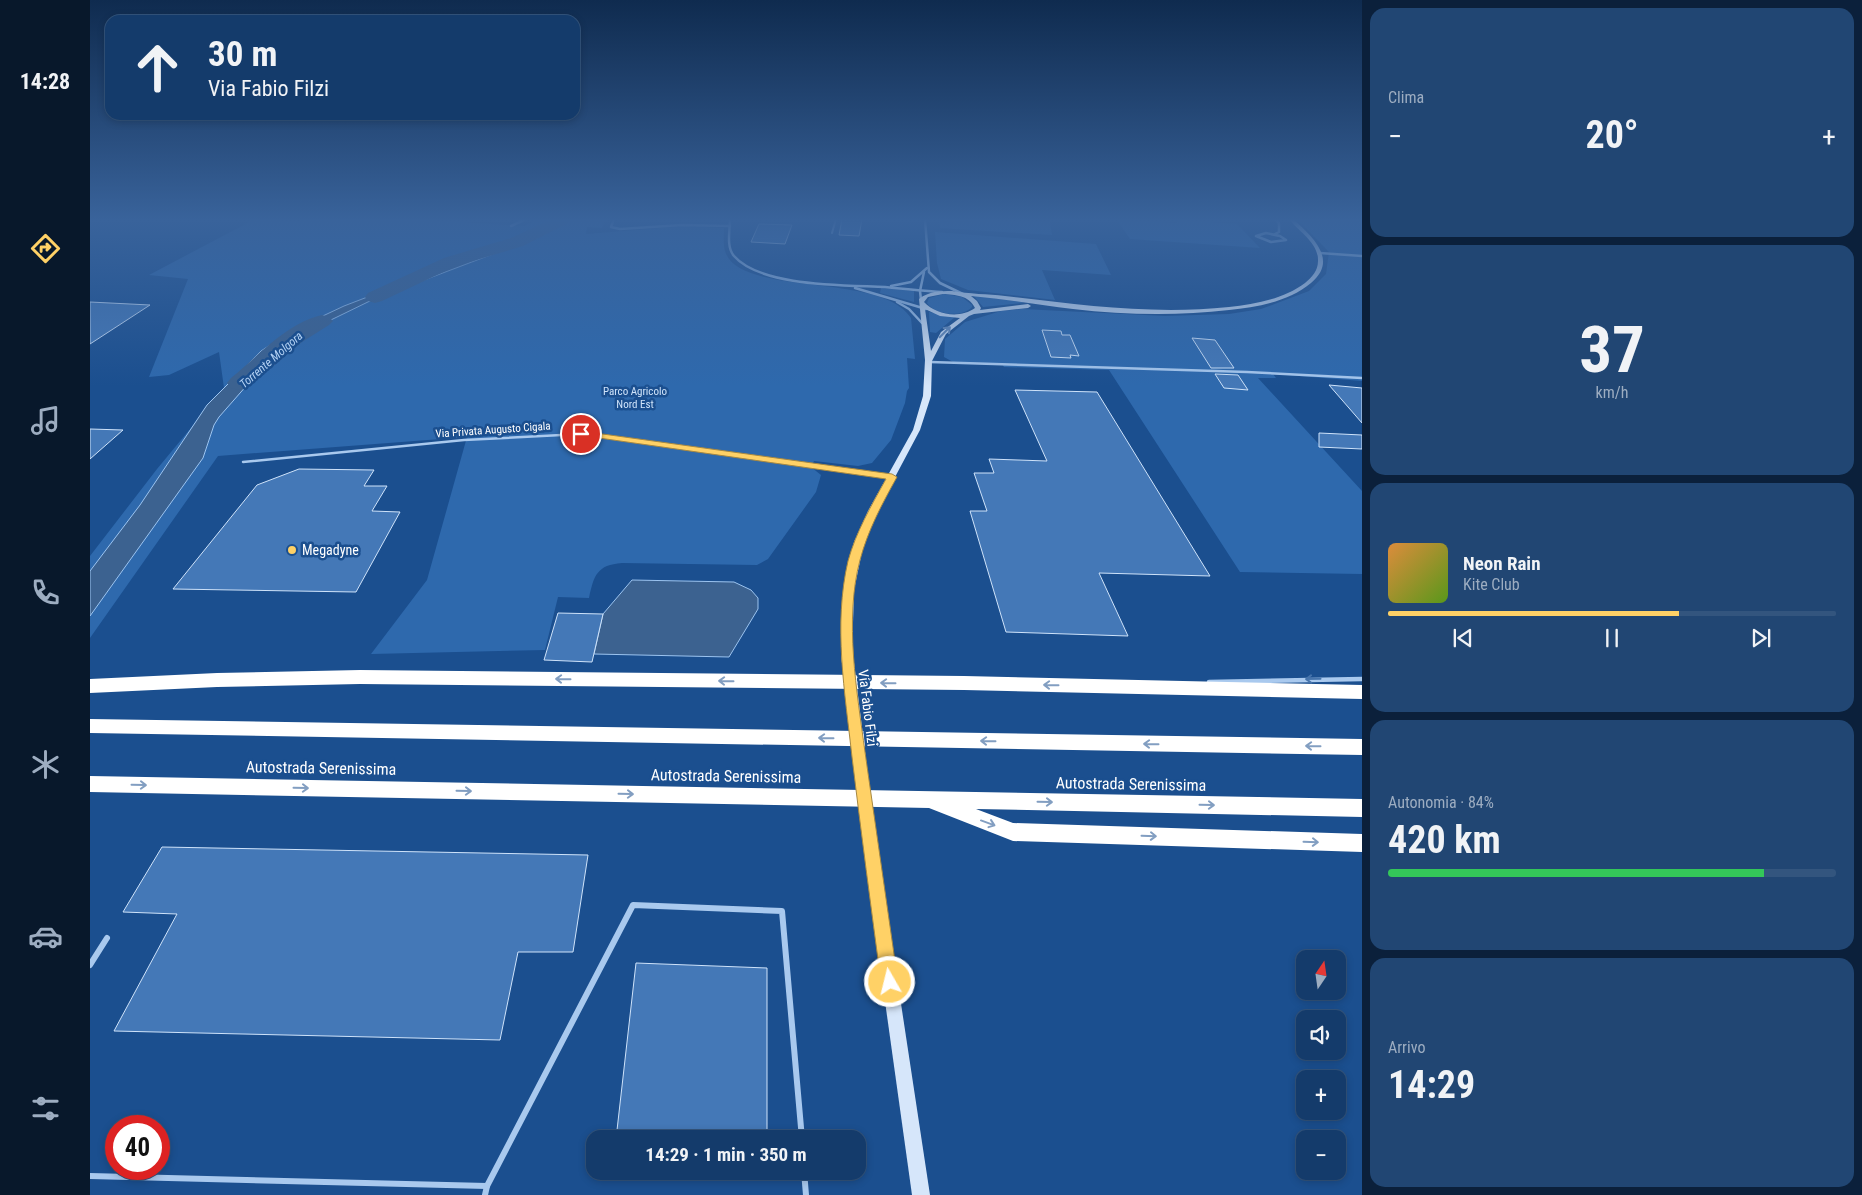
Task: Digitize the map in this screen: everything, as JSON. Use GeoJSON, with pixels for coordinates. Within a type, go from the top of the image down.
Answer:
{"type":"FeatureCollection","features":[{"type":"Feature","properties":{"kind":"highway"},"geometry":{"type":"LineString","coordinates":[[90,686],[217,680],[360,677],[1075,686],[1362,692]]}},
{"type":"Feature","properties":{"kind":"highway"},"geometry":{"type":"LineString","coordinates":[[90,726],[1362,747]]}},
{"type":"Feature","properties":{"kind":"highway","name":"Autostrada Serenissima"},"geometry":{"type":"LineString","coordinates":[[90,784],[1362,808]]}},
{"type":"Feature","properties":{"kind":"highway"},"geometry":{"type":"LineString","coordinates":[[926,800],[1013,832],[1362,843]]}},
{"type":"Feature","properties":{"kind":"street"},"geometry":{"type":"LineString","coordinates":[[772,275],[922,303],[933,312],[953,316],[1018,306],[1174,312],[1218,310],[1253,305],[1290,294],[1308,284],[1316,275]]}},
{"type":"Feature","properties":{"kind":"street","name":"Via Fabio Filzi"},"geometry":{"type":"LineString","coordinates":[[863,286],[890,286],[907,283],[921,275]]}},
{"type":"Feature","properties":{"kind":"street","name":"Via Fabio Filzi"},"geometry":{"type":"LineString","coordinates":[[923,275],[920,291],[922,323],[930,361]]}},
{"type":"Feature","properties":{"kind":"street"},"geometry":{"type":"LineString","coordinates":[[930,275],[937,281],[972,299],[977,305],[972,312]]}},
{"type":"Feature","properties":{"kind":"street"},"geometry":{"type":"LineString","coordinates":[[833,285],[947,292],[1074,307]]}},
{"type":"Feature","properties":{"kind":"street"},"geometry":{"type":"LineString","coordinates":[[922,303],[929,294],[947,292],[972,299]]}},
{"type":"Feature","properties":{"kind":"street"},"geometry":{"type":"LineString","coordinates":[[883,296],[909,309],[922,323]]}},
{"type":"Feature","properties":{"kind":"street","name":"Via Fabio Filzi"},"geometry":{"type":"LineString","coordinates":[[921,1195],[873,866],[846,655],[849,598],[854,562],[865,526],[892,477],[925,406],[930,361],[942,333],[972,312]]}},
{"type":"Feature","properties":{"kind":"lane"},"geometry":{"type":"LineString","coordinates":[[930,361],[1362,378]]}},
{"type":"Feature","properties":{"kind":"lane","name":"Via Privata Augusto Cigala"},"geometry":{"type":"LineString","coordinates":[[243,462],[464,440],[581,434],[892,477]]}},
{"type":"Feature","properties":{"kind":"lane"},"geometry":{"type":"LineString","coordinates":[[1075,686],[1362,679]]}},
{"type":"Feature","properties":{"kind":"lane"},"geometry":{"type":"LineString","coordinates":[[485,1195],[487,1186],[633,905],[782,911],[801,1130]]}},
{"type":"Feature","properties":{"kind":"lane"},"geometry":{"type":"LineString","coordinates":[[90,966],[107,938]]}},
{"type":"Feature","properties":{"kind":"lane"},"geometry":{"type":"LineString","coordinates":[[90,1176],[487,1186]]}},
{"type":"Feature","properties":{"kind":"lane"},"geometry":{"type":"LineString","coordinates":[[805,1180],[806,1195]]}},
{"type":"Feature","properties":{"kind":"green space","name":"Parco Agricolo Nord Est"},"geometry":{"type":"Polygon","coordinates":[[[149,275],[756,275],[872,294],[895,304],[911,318],[915,359],[907,358],[909,388],[891,440],[872,463],[858,466],[814,461],[811,467],[821,475],[816,492],[768,559],[757,565],[622,563],[607,566],[595,577],[589,598],[558,597],[545,650],[371,654],[427,580],[467,437],[218,456],[90,638],[90,556],[157,469],[224,388],[219,352],[169,375],[149,377],[188,279],[149,275]]]}},
{"type":"Feature","properties":{"kind":"green space"},"geometry":{"type":"Polygon","coordinates":[[[940,275],[1044,275],[1055,300],[968,290],[941,279],[940,275]]]}},
{"type":"Feature","properties":{"kind":"green space"},"geometry":{"type":"Polygon","coordinates":[[[1325,275],[1362,275],[1362,381],[1273,374],[1276,378],[1258,378],[1362,491],[1362,574],[1240,572],[1109,370],[1004,367],[1002,364],[953,362],[944,357],[945,339],[965,322],[1001,311],[1022,309],[1165,316],[1229,314],[1261,309],[1309,291],[1325,275]]]}},
{"type":"Feature","properties":{"kind":"green space"},"geometry":{"type":"Polygon","coordinates":[[[881,288],[914,291],[914,302],[880,293],[881,288]]]}},
{"type":"Feature","properties":{"kind":"green space"},"geometry":{"type":"Polygon","coordinates":[[[944,294],[962,297],[972,307],[962,313],[949,314],[936,310],[927,303],[929,298],[944,294]]]}},
{"type":"Feature","properties":{"kind":"green space"},"geometry":{"type":"Polygon","coordinates":[[[973,295],[1022,302],[1023,303],[983,307],[973,295]]]}},
{"type":"Feature","properties":{"kind":"green space"},"geometry":{"type":"Polygon","coordinates":[[[929,312],[955,317],[936,333],[930,332],[929,312]]]}},
{"type":"Feature","properties":{"kind":"shaded area","name":"Torrente Molgora"},"geometry":{"type":"Polygon","coordinates":[[[425,275],[438,275],[374,299],[300,335],[277,351],[219,417],[214,425],[203,458],[90,616],[90,571],[140,505],[207,405],[261,351],[293,330],[344,306],[425,275]]]}},
{"type":"Feature","properties":{"kind":"shaded area"},"geometry":{"type":"Polygon","coordinates":[[[632,580],[734,582],[751,590],[758,598],[758,609],[729,657],[594,654],[603,614],[632,580]]]}},
{"type":"Feature","properties":{"kind":"building"},"geometry":{"type":"Polygon","coordinates":[[[90,302],[150,305],[90,344],[90,302]]]}},
{"type":"Feature","properties":{"kind":"building"},"geometry":{"type":"Polygon","coordinates":[[[1042,330],[1061,331],[1062,335],[1070,335],[1079,356],[1070,355],[1071,358],[1051,357],[1042,330]]]}},
{"type":"Feature","properties":{"kind":"building"},"geometry":{"type":"Polygon","coordinates":[[[1192,338],[1215,340],[1234,368],[1211,368],[1192,338]]]}},
{"type":"Feature","properties":{"kind":"building"},"geometry":{"type":"Polygon","coordinates":[[[1215,374],[1238,375],[1248,390],[1224,388],[1215,374]]]}},
{"type":"Feature","properties":{"kind":"building"},"geometry":{"type":"Polygon","coordinates":[[[1329,385],[1362,388],[1362,423],[1329,385]]]}},
{"type":"Feature","properties":{"kind":"building"},"geometry":{"type":"Polygon","coordinates":[[[1015,390],[1097,392],[1210,576],[1099,573],[1128,636],[1006,632],[970,511],[987,511],[974,473],[994,473],[989,459],[1047,461],[1015,390]]]}},
{"type":"Feature","properties":{"kind":"building"},"geometry":{"type":"Polygon","coordinates":[[[90,429],[123,430],[90,459],[90,429]]]}},
{"type":"Feature","properties":{"kind":"building"},"geometry":{"type":"Polygon","coordinates":[[[1319,433],[1362,435],[1362,449],[1319,447],[1319,433]]]}},
{"type":"Feature","properties":{"kind":"building","name":"Megadyne"},"geometry":{"type":"Polygon","coordinates":[[[299,469],[374,470],[364,486],[387,486],[372,511],[400,512],[356,592],[173,589],[257,485],[299,469]]]}},
{"type":"Feature","properties":{"kind":"building"},"geometry":{"type":"Polygon","coordinates":[[[558,613],[603,614],[592,662],[544,660],[558,613]]]}},
{"type":"Feature","properties":{"kind":"building"},"geometry":{"type":"Polygon","coordinates":[[[162,847],[588,855],[573,952],[518,952],[500,1040],[114,1031],[177,914],[123,912],[162,847]]]}},
{"type":"Feature","properties":{"kind":"building"},"geometry":{"type":"Polygon","coordinates":[[[636,963],[767,968],[767,1130],[617,1130],[636,963]]]}},
{"type":"Feature","properties":{"kind":"waterway","name":"Torrente Molgora"},"geometry":{"type":"LineString","coordinates":[[375,297],[423,275]]}},
{"type":"Feature","properties":{"kind":"waterway","name":"Torrente Molgora"},"geometry":{"type":"LineString","coordinates":[[239,383],[294,337],[322,321]]}},
{"type":"Feature","properties":{"kind":"place","name":"Megadyne"},"geometry":{"type":"Point","coordinates":[292,550]}},
{"type":"Feature","properties":{"kind":"route"},"geometry":{"type":"LineString","coordinates":[[581,434],[892,477],[865,526],[854,562],[849,598],[846,655],[890,982]]}}]}
